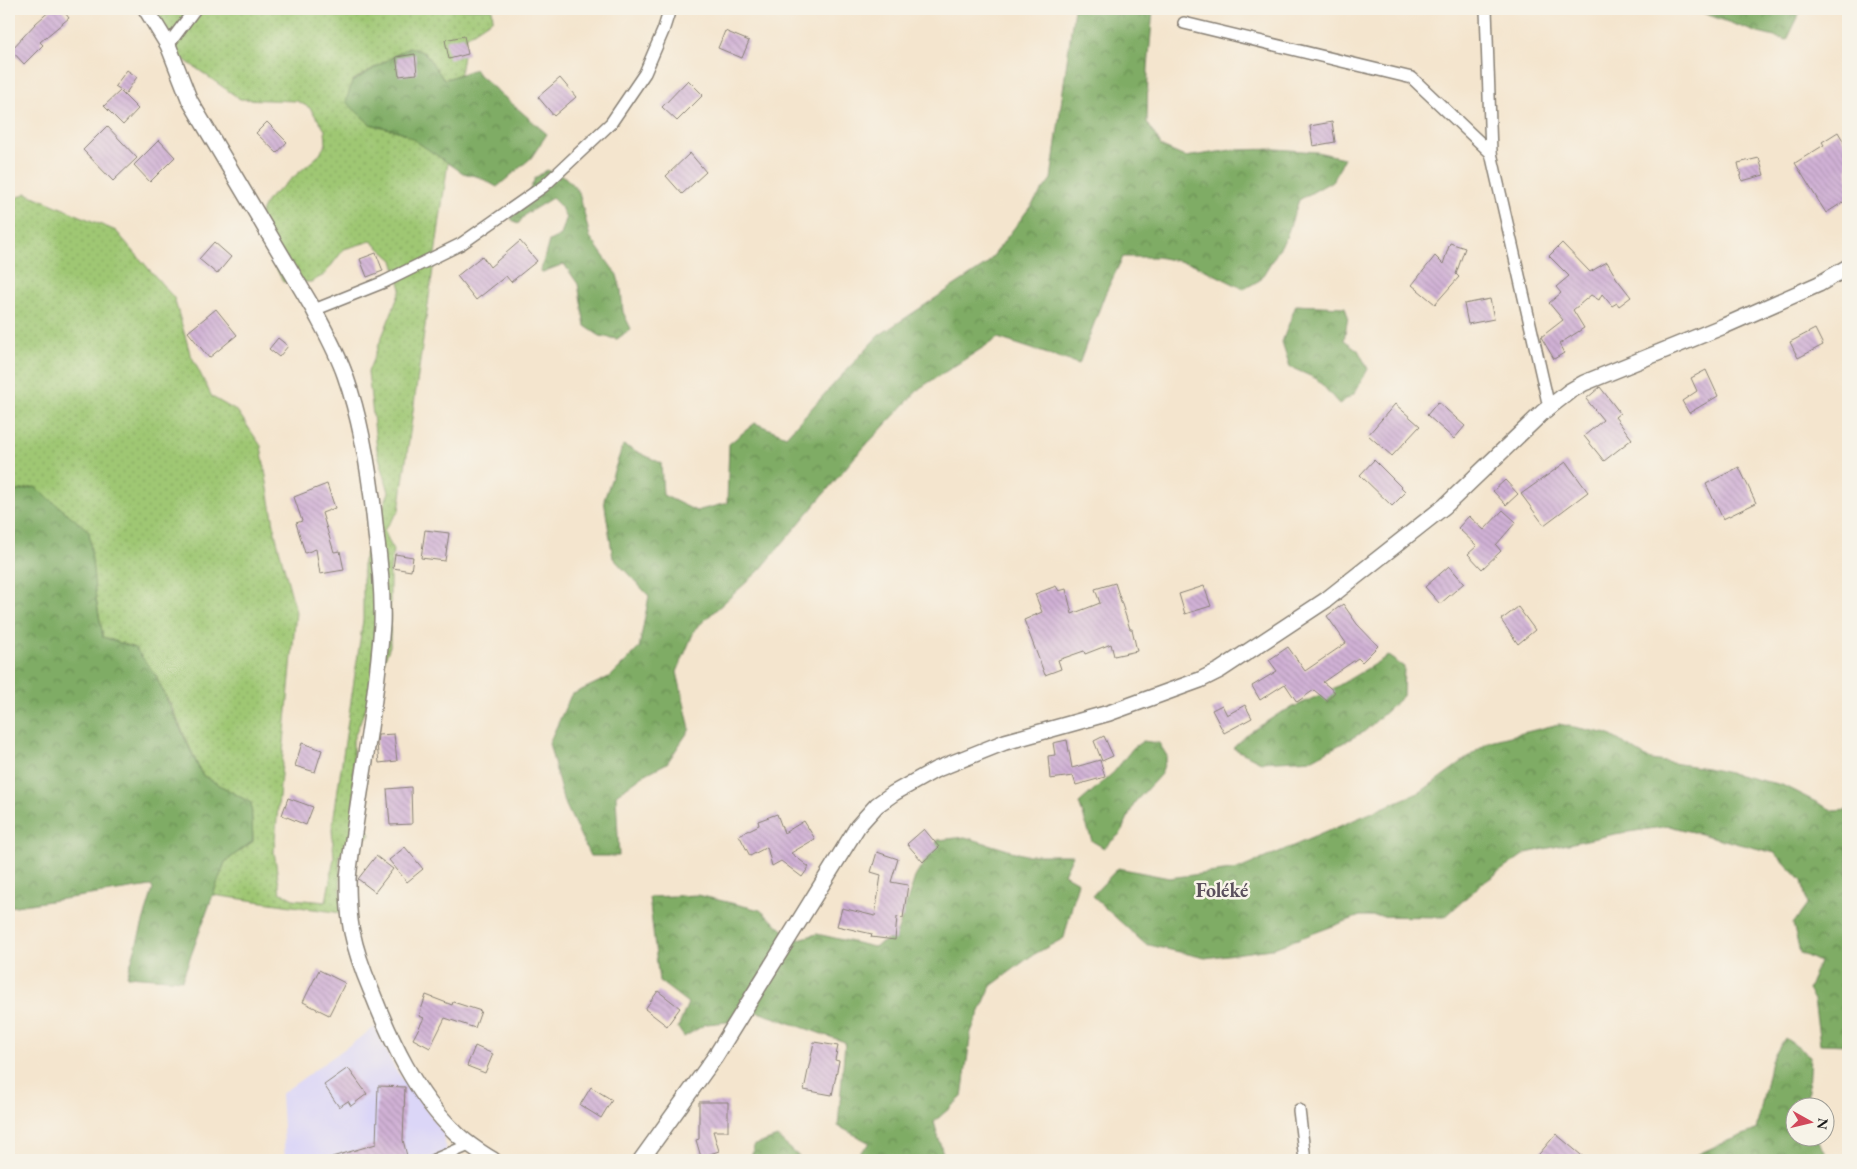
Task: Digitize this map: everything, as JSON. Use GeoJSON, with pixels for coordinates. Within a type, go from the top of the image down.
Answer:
{"type":"FeatureCollection","features":[{"type":"Feature","properties":{"kind":"street"},"geometry":{"type":"LineString","coordinates":[[146,9],[168,45],[190,101],[314,310],[344,374],[363,443],[372,493],[382,588],[382,622],[378,663],[348,878],[348,909],[352,933],[361,964],[380,1014],[406,1067],[435,1110],[455,1133],[469,1145],[493,1160]]}},
{"type":"Feature","properties":{"kind":"street"},"geometry":{"type":"LineString","coordinates":[[168,45],[195,9]]}},
{"type":"Feature","properties":{"kind":"street"},"geometry":{"type":"LineString","coordinates":[[314,310],[384,282],[461,244],[544,186],[611,123],[645,73],[670,9]]}},
{"type":"Feature","properties":{"kind":"street"},"geometry":{"type":"LineString","coordinates":[[1486,9],[1491,153],[1549,407]]}},
{"type":"Feature","properties":{"kind":"street"},"geometry":{"type":"LineString","coordinates":[[1184,23],[1412,78],[1491,153]]}},
{"type":"Feature","properties":{"kind":"street"},"geometry":{"type":"LineString","coordinates":[[641,1160],[715,1057],[858,826],[877,805],[915,780],[972,754],[1005,742],[1109,713],[1200,680],[1220,670],[1326,600],[1445,506],[1549,407],[1570,390],[1819,284],[1848,267]]}},
{"type":"Feature","properties":{"kind":"street"},"geometry":{"type":"LineString","coordinates":[[1299,1110],[1305,1160]]}},
{"type":"Feature","properties":{"kind":"street"},"geometry":{"type":"LineString","coordinates":[[434,1160],[469,1145]]}},
{"type":"Feature","properties":{"kind":"shaded area"},"geometry":{"type":"Polygon","coordinates":[[[375,1027],[395,1069],[443,1132],[446,1148],[445,1160],[285,1160],[281,1094],[375,1027]]]}},
{"type":"Feature","properties":{"kind":"green space"},"geometry":{"type":"Polygon","coordinates":[[[152,9],[492,9],[493,19],[466,37],[460,74],[444,80],[425,53],[409,47],[352,81],[370,124],[402,132],[448,162],[399,511],[384,530],[393,550],[390,572],[390,646],[353,740],[354,799],[370,835],[339,855],[342,913],[213,895],[225,862],[253,841],[251,803],[202,775],[170,703],[135,648],[103,637],[96,599],[35,487],[9,493],[9,202],[26,193],[116,231],[174,298],[190,353],[212,397],[238,412],[261,446],[276,537],[296,612],[274,851],[280,892],[293,899],[326,902],[334,858],[332,829],[363,620],[363,561],[389,492],[377,450],[368,372],[401,289],[393,260],[371,241],[344,249],[324,275],[311,282],[283,282],[264,242],[260,214],[267,200],[318,156],[326,144],[325,130],[310,108],[297,101],[240,99],[176,54],[152,9]]]}},
{"type":"Feature","properties":{"kind":"green space"},"geometry":{"type":"Polygon","coordinates":[[[1074,9],[1153,9],[1148,69],[1147,122],[1162,147],[1185,157],[1231,150],[1276,149],[1317,152],[1344,158],[1334,180],[1299,200],[1286,238],[1260,280],[1244,289],[1193,264],[1157,257],[1123,257],[1105,294],[1079,364],[998,338],[920,388],[854,458],[760,570],[695,629],[677,672],[690,729],[667,763],[642,776],[616,795],[619,856],[590,856],[563,799],[549,743],[571,695],[611,676],[639,648],[649,596],[613,558],[604,500],[623,445],[661,463],[663,495],[696,511],[727,503],[729,444],[755,423],[786,436],[878,336],[987,264],[1051,179],[1074,9]]]}},
{"type":"Feature","properties":{"kind":"green space"},"geometry":{"type":"Polygon","coordinates":[[[1692,9],[1802,9],[1787,40],[1758,33],[1692,9]]]}},
{"type":"Feature","properties":{"kind":"green space"},"geometry":{"type":"Polygon","coordinates":[[[409,47],[425,53],[444,80],[475,69],[479,75],[547,134],[531,158],[497,187],[479,177],[463,173],[402,132],[370,124],[346,102],[352,82],[409,47]]]}},
{"type":"Feature","properties":{"kind":"green space"},"geometry":{"type":"Polygon","coordinates":[[[547,170],[565,177],[579,192],[590,237],[617,275],[621,290],[623,312],[631,329],[617,339],[600,336],[585,326],[578,284],[564,264],[540,273],[549,241],[561,235],[566,219],[561,207],[552,198],[526,214],[518,224],[511,219],[526,199],[535,178],[547,170]]]}},
{"type":"Feature","properties":{"kind":"green space"},"geometry":{"type":"Polygon","coordinates":[[[1296,305],[1345,307],[1348,317],[1344,340],[1358,350],[1368,369],[1354,394],[1339,404],[1317,379],[1290,367],[1282,342],[1296,305]]]}},
{"type":"Feature","properties":{"kind":"green space"},"geometry":{"type":"Polygon","coordinates":[[[35,487],[89,531],[96,599],[103,637],[135,648],[155,674],[202,775],[251,803],[253,841],[225,862],[182,980],[127,976],[153,889],[151,886],[9,907],[9,493],[35,487]]]}},
{"type":"Feature","properties":{"kind":"green space"},"geometry":{"type":"Polygon","coordinates":[[[1388,656],[1404,667],[1403,696],[1365,731],[1313,759],[1261,762],[1233,748],[1249,733],[1280,713],[1331,690],[1388,656]]]}},
{"type":"Feature","properties":{"kind":"green space"},"geometry":{"type":"Polygon","coordinates":[[[1559,724],[1608,734],[1651,760],[1707,768],[1782,785],[1834,811],[1848,810],[1848,976],[1845,997],[1848,1002],[1848,1045],[1820,1044],[1814,1000],[1808,990],[1819,962],[1800,953],[1793,924],[1807,905],[1802,881],[1775,853],[1669,826],[1615,834],[1526,853],[1479,886],[1445,917],[1360,916],[1271,949],[1205,958],[1145,944],[1092,896],[1118,868],[1169,878],[1239,869],[1422,791],[1490,741],[1559,724]]]}},
{"type":"Feature","properties":{"kind":"green space"},"geometry":{"type":"Polygon","coordinates":[[[1143,741],[1159,743],[1167,756],[1161,774],[1135,802],[1121,833],[1104,848],[1092,841],[1079,803],[1114,772],[1133,748],[1143,741]]]}},
{"type":"Feature","properties":{"kind":"green space"},"geometry":{"type":"Polygon","coordinates":[[[965,837],[1025,855],[1073,855],[1064,874],[1078,882],[1064,938],[1031,956],[991,986],[971,1032],[962,1097],[934,1122],[944,1157],[942,1160],[852,1160],[870,1143],[838,1126],[845,1042],[758,1012],[728,1022],[706,1024],[684,1037],[678,1028],[688,1003],[659,981],[649,897],[698,895],[760,910],[795,940],[817,934],[874,947],[896,936],[915,877],[938,840],[965,837]]]}},
{"type":"Feature","properties":{"kind":"green space"},"geometry":{"type":"Polygon","coordinates":[[[1785,1038],[1810,1056],[1808,1096],[1784,1096],[1784,1146],[1822,1146],[1832,1160],[1685,1160],[1756,1130],[1771,1061],[1785,1038]]]}},
{"type":"Feature","properties":{"kind":"green space"},"geometry":{"type":"Polygon","coordinates":[[[777,1137],[803,1160],[751,1160],[753,1146],[777,1137]]]}},
{"type":"Feature","properties":{"kind":"building"},"geometry":{"type":"Polygon","coordinates":[[[52,9],[62,9],[69,18],[40,42],[43,45],[24,64],[11,50],[52,9]]]}},
{"type":"Feature","properties":{"kind":"building"},"geometry":{"type":"Polygon","coordinates":[[[725,31],[749,41],[742,58],[718,48],[725,31]]]}},
{"type":"Feature","properties":{"kind":"building"},"geometry":{"type":"Polygon","coordinates":[[[464,36],[468,54],[449,59],[445,40],[464,36]]]}},
{"type":"Feature","properties":{"kind":"building"},"geometry":{"type":"Polygon","coordinates":[[[415,54],[417,74],[399,76],[396,57],[415,54]]]}},
{"type":"Feature","properties":{"kind":"building"},"geometry":{"type":"Polygon","coordinates":[[[127,70],[137,77],[126,93],[115,86],[127,70]]]}},
{"type":"Feature","properties":{"kind":"building"},"geometry":{"type":"Polygon","coordinates":[[[560,78],[576,97],[554,116],[538,97],[560,78]]]}},
{"type":"Feature","properties":{"kind":"building"},"geometry":{"type":"Polygon","coordinates":[[[688,80],[703,95],[677,121],[662,107],[688,80]]]}},
{"type":"Feature","properties":{"kind":"building"},"geometry":{"type":"Polygon","coordinates":[[[120,91],[138,109],[123,125],[104,106],[120,91]]]}},
{"type":"Feature","properties":{"kind":"building"},"geometry":{"type":"Polygon","coordinates":[[[267,122],[287,142],[277,153],[256,133],[267,122]]]}},
{"type":"Feature","properties":{"kind":"building"},"geometry":{"type":"Polygon","coordinates":[[[1332,122],[1335,142],[1313,146],[1310,126],[1332,122]]]}},
{"type":"Feature","properties":{"kind":"building"},"geometry":{"type":"Polygon","coordinates":[[[107,126],[137,158],[113,181],[83,150],[107,126]]]}},
{"type":"Feature","properties":{"kind":"building"},"geometry":{"type":"Polygon","coordinates":[[[1838,132],[1848,149],[1848,199],[1826,213],[1795,163],[1824,145],[1822,142],[1838,132]]]}},
{"type":"Feature","properties":{"kind":"building"},"geometry":{"type":"Polygon","coordinates":[[[159,140],[175,157],[150,182],[134,165],[159,140]]]}},
{"type":"Feature","properties":{"kind":"building"},"geometry":{"type":"Polygon","coordinates":[[[690,153],[706,172],[682,194],[666,176],[690,153]]]}},
{"type":"Feature","properties":{"kind":"building"},"geometry":{"type":"Polygon","coordinates":[[[1759,158],[1764,175],[1742,181],[1738,163],[1759,158]]]}},
{"type":"Feature","properties":{"kind":"building"},"geometry":{"type":"Polygon","coordinates":[[[520,241],[537,261],[511,282],[506,276],[476,300],[457,276],[482,256],[490,267],[520,241]]]}},
{"type":"Feature","properties":{"kind":"building"},"geometry":{"type":"Polygon","coordinates":[[[214,242],[231,257],[217,274],[199,259],[214,242]]]}},
{"type":"Feature","properties":{"kind":"building"},"geometry":{"type":"Polygon","coordinates":[[[1450,243],[1465,248],[1456,274],[1459,277],[1435,304],[1412,285],[1435,256],[1443,264],[1450,243]]]}},
{"type":"Feature","properties":{"kind":"building"},"geometry":{"type":"Polygon","coordinates":[[[1562,243],[1590,272],[1607,262],[1631,297],[1619,306],[1617,303],[1612,306],[1602,294],[1599,300],[1591,295],[1573,310],[1584,328],[1559,344],[1564,353],[1554,359],[1541,337],[1563,320],[1549,303],[1561,293],[1556,287],[1569,276],[1549,256],[1562,243]]]}},
{"type":"Feature","properties":{"kind":"building"},"geometry":{"type":"Polygon","coordinates":[[[376,253],[383,271],[367,277],[360,259],[376,253]]]}},
{"type":"Feature","properties":{"kind":"building"},"geometry":{"type":"Polygon","coordinates":[[[1490,299],[1494,319],[1468,324],[1464,304],[1490,299]]]}},
{"type":"Feature","properties":{"kind":"building"},"geometry":{"type":"Polygon","coordinates":[[[216,309],[237,335],[209,358],[188,332],[216,309]]]}},
{"type":"Feature","properties":{"kind":"building"},"geometry":{"type":"Polygon","coordinates":[[[1815,329],[1823,345],[1798,358],[1790,342],[1815,329]]]}},
{"type":"Feature","properties":{"kind":"building"},"geometry":{"type":"Polygon","coordinates":[[[278,338],[288,346],[279,357],[269,349],[278,338]]]}},
{"type":"Feature","properties":{"kind":"building"},"geometry":{"type":"Polygon","coordinates":[[[1706,370],[1718,396],[1689,413],[1682,401],[1697,391],[1691,378],[1706,370]]]}},
{"type":"Feature","properties":{"kind":"building"},"geometry":{"type":"Polygon","coordinates":[[[1600,387],[1620,413],[1615,417],[1632,439],[1604,461],[1584,436],[1603,420],[1586,399],[1600,387]]]}},
{"type":"Feature","properties":{"kind":"building"},"geometry":{"type":"Polygon","coordinates":[[[1438,402],[1465,426],[1454,439],[1427,415],[1438,402]]]}},
{"type":"Feature","properties":{"kind":"building"},"geometry":{"type":"Polygon","coordinates":[[[1395,404],[1420,426],[1392,456],[1368,435],[1395,404]]]}},
{"type":"Feature","properties":{"kind":"building"},"geometry":{"type":"Polygon","coordinates":[[[1374,460],[1406,492],[1392,506],[1360,475],[1374,460]]]}},
{"type":"Feature","properties":{"kind":"building"},"geometry":{"type":"Polygon","coordinates":[[[1566,462],[1588,492],[1544,525],[1521,494],[1566,462]]]}},
{"type":"Feature","properties":{"kind":"building"},"geometry":{"type":"Polygon","coordinates":[[[1739,467],[1756,503],[1723,519],[1706,484],[1739,467]]]}},
{"type":"Feature","properties":{"kind":"building"},"geometry":{"type":"Polygon","coordinates":[[[1505,480],[1518,494],[1506,505],[1493,491],[1505,480]]]}},
{"type":"Feature","properties":{"kind":"building"},"geometry":{"type":"Polygon","coordinates":[[[327,484],[335,508],[322,513],[334,552],[340,551],[344,570],[320,574],[316,549],[305,553],[296,523],[302,521],[294,497],[327,484]]]}},
{"type":"Feature","properties":{"kind":"building"},"geometry":{"type":"Polygon","coordinates":[[[1503,510],[1516,522],[1496,545],[1501,551],[1482,569],[1468,554],[1477,546],[1458,528],[1469,516],[1484,530],[1503,510]]]}},
{"type":"Feature","properties":{"kind":"building"},"geometry":{"type":"Polygon","coordinates":[[[425,530],[449,533],[445,561],[421,558],[425,530]]]}},
{"type":"Feature","properties":{"kind":"building"},"geometry":{"type":"Polygon","coordinates":[[[395,554],[413,557],[411,571],[393,568],[395,554]]]}},
{"type":"Feature","properties":{"kind":"building"},"geometry":{"type":"Polygon","coordinates":[[[1449,566],[1464,583],[1440,604],[1425,587],[1449,566]]]}},
{"type":"Feature","properties":{"kind":"building"},"geometry":{"type":"Polygon","coordinates":[[[1115,583],[1130,629],[1132,629],[1137,651],[1114,656],[1111,644],[1085,654],[1084,651],[1058,660],[1061,669],[1045,675],[1024,620],[1042,612],[1035,594],[1056,586],[1059,591],[1066,589],[1072,614],[1100,603],[1095,589],[1115,583]]]}},
{"type":"Feature","properties":{"kind":"building"},"geometry":{"type":"Polygon","coordinates":[[[1204,586],[1211,606],[1185,614],[1179,594],[1204,586]]]}},
{"type":"Feature","properties":{"kind":"building"},"geometry":{"type":"Polygon","coordinates":[[[1343,604],[1357,624],[1378,646],[1362,662],[1358,658],[1323,682],[1335,692],[1327,701],[1314,690],[1297,702],[1285,684],[1260,700],[1252,686],[1277,671],[1269,660],[1288,647],[1305,671],[1346,643],[1327,616],[1343,604]]]}},
{"type":"Feature","properties":{"kind":"building"},"geometry":{"type":"Polygon","coordinates":[[[1518,607],[1535,630],[1518,644],[1501,620],[1518,607]]]}},
{"type":"Feature","properties":{"kind":"building"},"geometry":{"type":"Polygon","coordinates":[[[1222,705],[1227,715],[1245,705],[1252,718],[1224,733],[1212,710],[1222,705]]]}},
{"type":"Feature","properties":{"kind":"building"},"geometry":{"type":"Polygon","coordinates":[[[394,734],[397,761],[379,763],[378,735],[394,734]]]}},
{"type":"Feature","properties":{"kind":"building"},"geometry":{"type":"Polygon","coordinates":[[[1104,736],[1113,756],[1102,761],[1094,741],[1104,736]]]}},
{"type":"Feature","properties":{"kind":"building"},"geometry":{"type":"Polygon","coordinates":[[[1067,740],[1072,768],[1100,760],[1105,777],[1076,785],[1073,776],[1050,779],[1048,756],[1055,755],[1053,743],[1067,740]]]}},
{"type":"Feature","properties":{"kind":"building"},"geometry":{"type":"Polygon","coordinates":[[[302,743],[322,750],[315,772],[295,766],[302,743]]]}},
{"type":"Feature","properties":{"kind":"building"},"geometry":{"type":"Polygon","coordinates":[[[411,787],[412,824],[390,825],[387,789],[411,787]]]}},
{"type":"Feature","properties":{"kind":"building"},"geometry":{"type":"Polygon","coordinates":[[[288,798],[313,807],[306,825],[282,815],[288,798]]]}},
{"type":"Feature","properties":{"kind":"building"},"geometry":{"type":"Polygon","coordinates":[[[777,814],[784,833],[804,821],[815,839],[791,853],[809,867],[802,877],[781,861],[772,866],[767,847],[750,856],[739,835],[759,825],[758,821],[777,814]]]}},
{"type":"Feature","properties":{"kind":"building"},"geometry":{"type":"Polygon","coordinates":[[[924,829],[939,847],[923,862],[907,844],[924,829]]]}},
{"type":"Feature","properties":{"kind":"building"},"geometry":{"type":"Polygon","coordinates":[[[405,847],[423,869],[407,882],[389,860],[405,847]]]}},
{"type":"Feature","properties":{"kind":"building"},"geometry":{"type":"Polygon","coordinates":[[[877,852],[898,859],[891,882],[908,885],[903,918],[897,917],[895,940],[871,937],[872,934],[837,926],[842,908],[875,916],[881,875],[871,872],[877,852]]]}},
{"type":"Feature","properties":{"kind":"building"},"geometry":{"type":"Polygon","coordinates":[[[376,856],[393,869],[375,892],[358,879],[376,856]]]}},
{"type":"Feature","properties":{"kind":"building"},"geometry":{"type":"Polygon","coordinates":[[[319,970],[345,983],[329,1015],[303,1002],[319,970]]]}},
{"type":"Feature","properties":{"kind":"building"},"geometry":{"type":"Polygon","coordinates":[[[658,991],[680,1008],[667,1026],[645,1009],[658,991]]]}},
{"type":"Feature","properties":{"kind":"building"},"geometry":{"type":"Polygon","coordinates":[[[426,995],[452,1005],[453,1002],[481,1011],[475,1028],[445,1018],[430,1048],[413,1039],[424,1018],[419,1016],[426,995]]]}},
{"type":"Feature","properties":{"kind":"building"},"geometry":{"type":"Polygon","coordinates":[[[814,1042],[838,1046],[835,1060],[839,1061],[832,1095],[804,1090],[814,1042]]]}},
{"type":"Feature","properties":{"kind":"building"},"geometry":{"type":"Polygon","coordinates":[[[475,1046],[493,1054],[485,1073],[467,1066],[475,1046]]]}},
{"type":"Feature","properties":{"kind":"building"},"geometry":{"type":"Polygon","coordinates":[[[348,1068],[367,1094],[351,1106],[348,1101],[339,1107],[324,1085],[348,1068]]]}},
{"type":"Feature","properties":{"kind":"building"},"geometry":{"type":"Polygon","coordinates":[[[378,1086],[405,1087],[403,1140],[408,1160],[332,1160],[332,1157],[376,1144],[378,1086]]]}},
{"type":"Feature","properties":{"kind":"building"},"geometry":{"type":"Polygon","coordinates":[[[591,1087],[612,1100],[601,1118],[580,1105],[591,1087]]]}},
{"type":"Feature","properties":{"kind":"building"},"geometry":{"type":"Polygon","coordinates":[[[699,1102],[728,1102],[728,1131],[713,1131],[719,1151],[701,1157],[696,1140],[699,1139],[699,1102]]]}},
{"type":"Feature","properties":{"kind":"building"},"geometry":{"type":"Polygon","coordinates":[[[1556,1134],[1587,1160],[1534,1160],[1556,1134]]]}},
{"type":"Feature","properties":{"kind":"district","name":"Foléké"},"geometry":{"type":"Point","coordinates":[1222,890]}}]}
